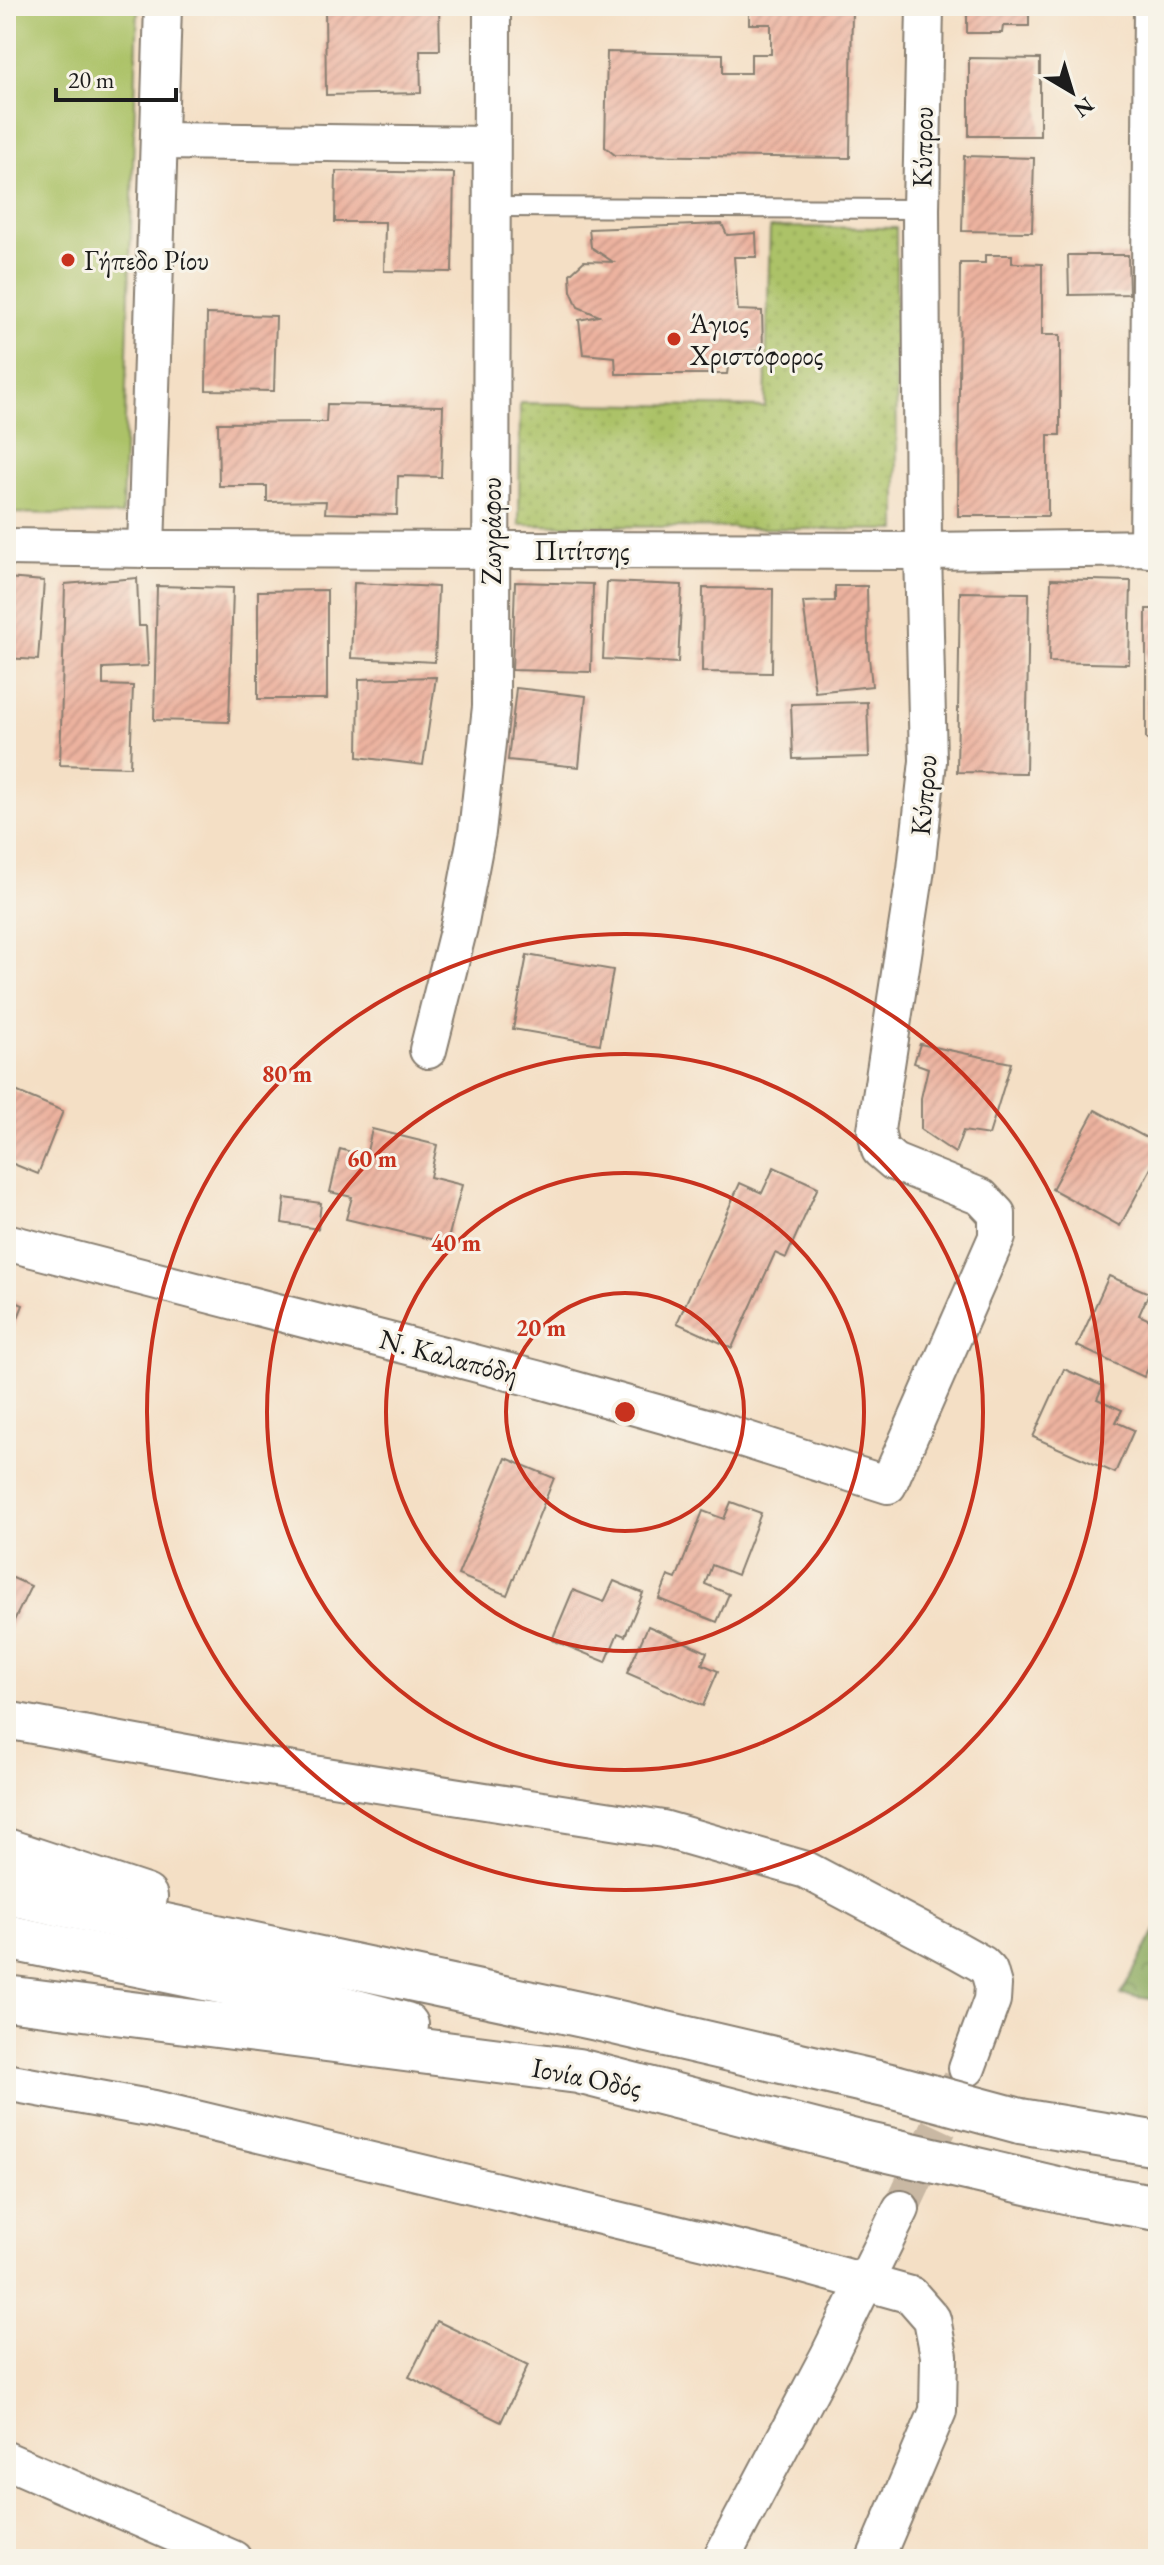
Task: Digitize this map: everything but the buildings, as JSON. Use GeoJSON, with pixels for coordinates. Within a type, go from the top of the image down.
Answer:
{"type":"FeatureCollection","features":[{"type":"Feature","properties":{"kind":"highway"},"geometry":{"type":"LineString","coordinates":[[6,1851],[349,1965]]}},
{"type":"Feature","properties":{"kind":"highway"},"geometry":{"type":"LineString","coordinates":[[6,1892],[349,1965]]}},
{"type":"Feature","properties":{"kind":"highway"},"geometry":{"type":"LineString","coordinates":[[6,1937],[307,1999],[578,2071]]}},
{"type":"Feature","properties":{"kind":"highway","name":"Ιονία Οδός"},"geometry":{"type":"LineString","coordinates":[[349,1965],[597,2018],[894,2087],[1020,2121],[1158,2144]]}},
{"type":"Feature","properties":{"kind":"highway","name":"Ιονία Οδός"},"geometry":{"type":"LineString","coordinates":[[6,1998],[578,2071],[863,2144],[1078,2194],[1158,2208]]}},
{"type":"Feature","properties":{"kind":"street"},"geometry":{"type":"LineString","coordinates":[[146,549],[163,6]]}},
{"type":"Feature","properties":{"kind":"street","name":"Ζωγράφου"},"geometry":{"type":"LineString","coordinates":[[428,1050],[459,927],[477,832],[491,707],[492,6]]}},
{"type":"Feature","properties":{"kind":"street","name":"Κύπρου"},"geometry":{"type":"LineString","coordinates":[[888,1485],[997,1237],[997,1214],[981,1197],[894,1162],[880,1150],[876,1130],[926,793],[928,738],[923,551],[921,209],[925,6]]}},
{"type":"Feature","properties":{"kind":"street"},"geometry":{"type":"LineString","coordinates":[[1152,6],[1153,548]]}},
{"type":"Feature","properties":{"kind":"street"},"geometry":{"type":"LineString","coordinates":[[160,141],[490,145]]}},
{"type":"Feature","properties":{"kind":"street","name":"Πιτίτσης"},"geometry":{"type":"LineString","coordinates":[[6,547],[923,551],[1153,548]]}},
{"type":"Feature","properties":{"kind":"street","name":"Ν. Καλαπόδη"},"geometry":{"type":"LineString","coordinates":[[6,1242],[540,1380],[710,1428],[888,1485]]}},
{"type":"Feature","properties":{"kind":"street"},"geometry":{"type":"LineString","coordinates":[[6,1720],[240,1762],[663,1829],[806,1870],[970,1957],[989,1971],[993,1985],[992,2000],[967,2068]]}},
{"type":"Feature","properties":{"kind":"street"},"geometry":{"type":"LineString","coordinates":[[6,2082],[154,2109],[866,2281],[911,2295],[932,2319],[939,2356],[938,2411],[875,2559]]}},
{"type":"Feature","properties":{"kind":"street"},"geometry":{"type":"LineString","coordinates":[[721,2559],[901,2209]]}},
{"type":"Feature","properties":{"kind":"street"},"geometry":{"type":"LineString","coordinates":[[6,2460],[233,2559]]}},
{"type":"Feature","properties":{"kind":"lane"},"geometry":{"type":"LineString","coordinates":[[491,207],[921,209]]}},
{"type":"Feature","properties":{"kind":"green space","name":"Γήπεδο Ρίου"},"geometry":{"type":"Polygon","coordinates":[[[6,6],[138,6],[122,515],[6,513],[6,6]]]}},
{"type":"Feature","properties":{"kind":"green space"},"geometry":{"type":"Polygon","coordinates":[[[770,227],[896,228],[897,530],[519,525],[520,403],[765,407],[770,227]]]}},
{"type":"Feature","properties":{"kind":"green space"},"geometry":{"type":"Polygon","coordinates":[[[1158,1925],[1158,2000],[1121,1995],[1158,1925]]]}},
{"type":"Feature","properties":{"kind":"tunnel"},"geometry":{"type":"LineString","coordinates":[[901,2209],[961,2080]]}},
{"type":"Feature","properties":{"kind":"place","name":"Γήπεδο Ρίου"},"geometry":{"type":"Point","coordinates":[68,260]}},
{"type":"Feature","properties":{"kind":"place","name":"Άγιος Χριστόφορος"},"geometry":{"type":"Point","coordinates":[674,339]}}]}
